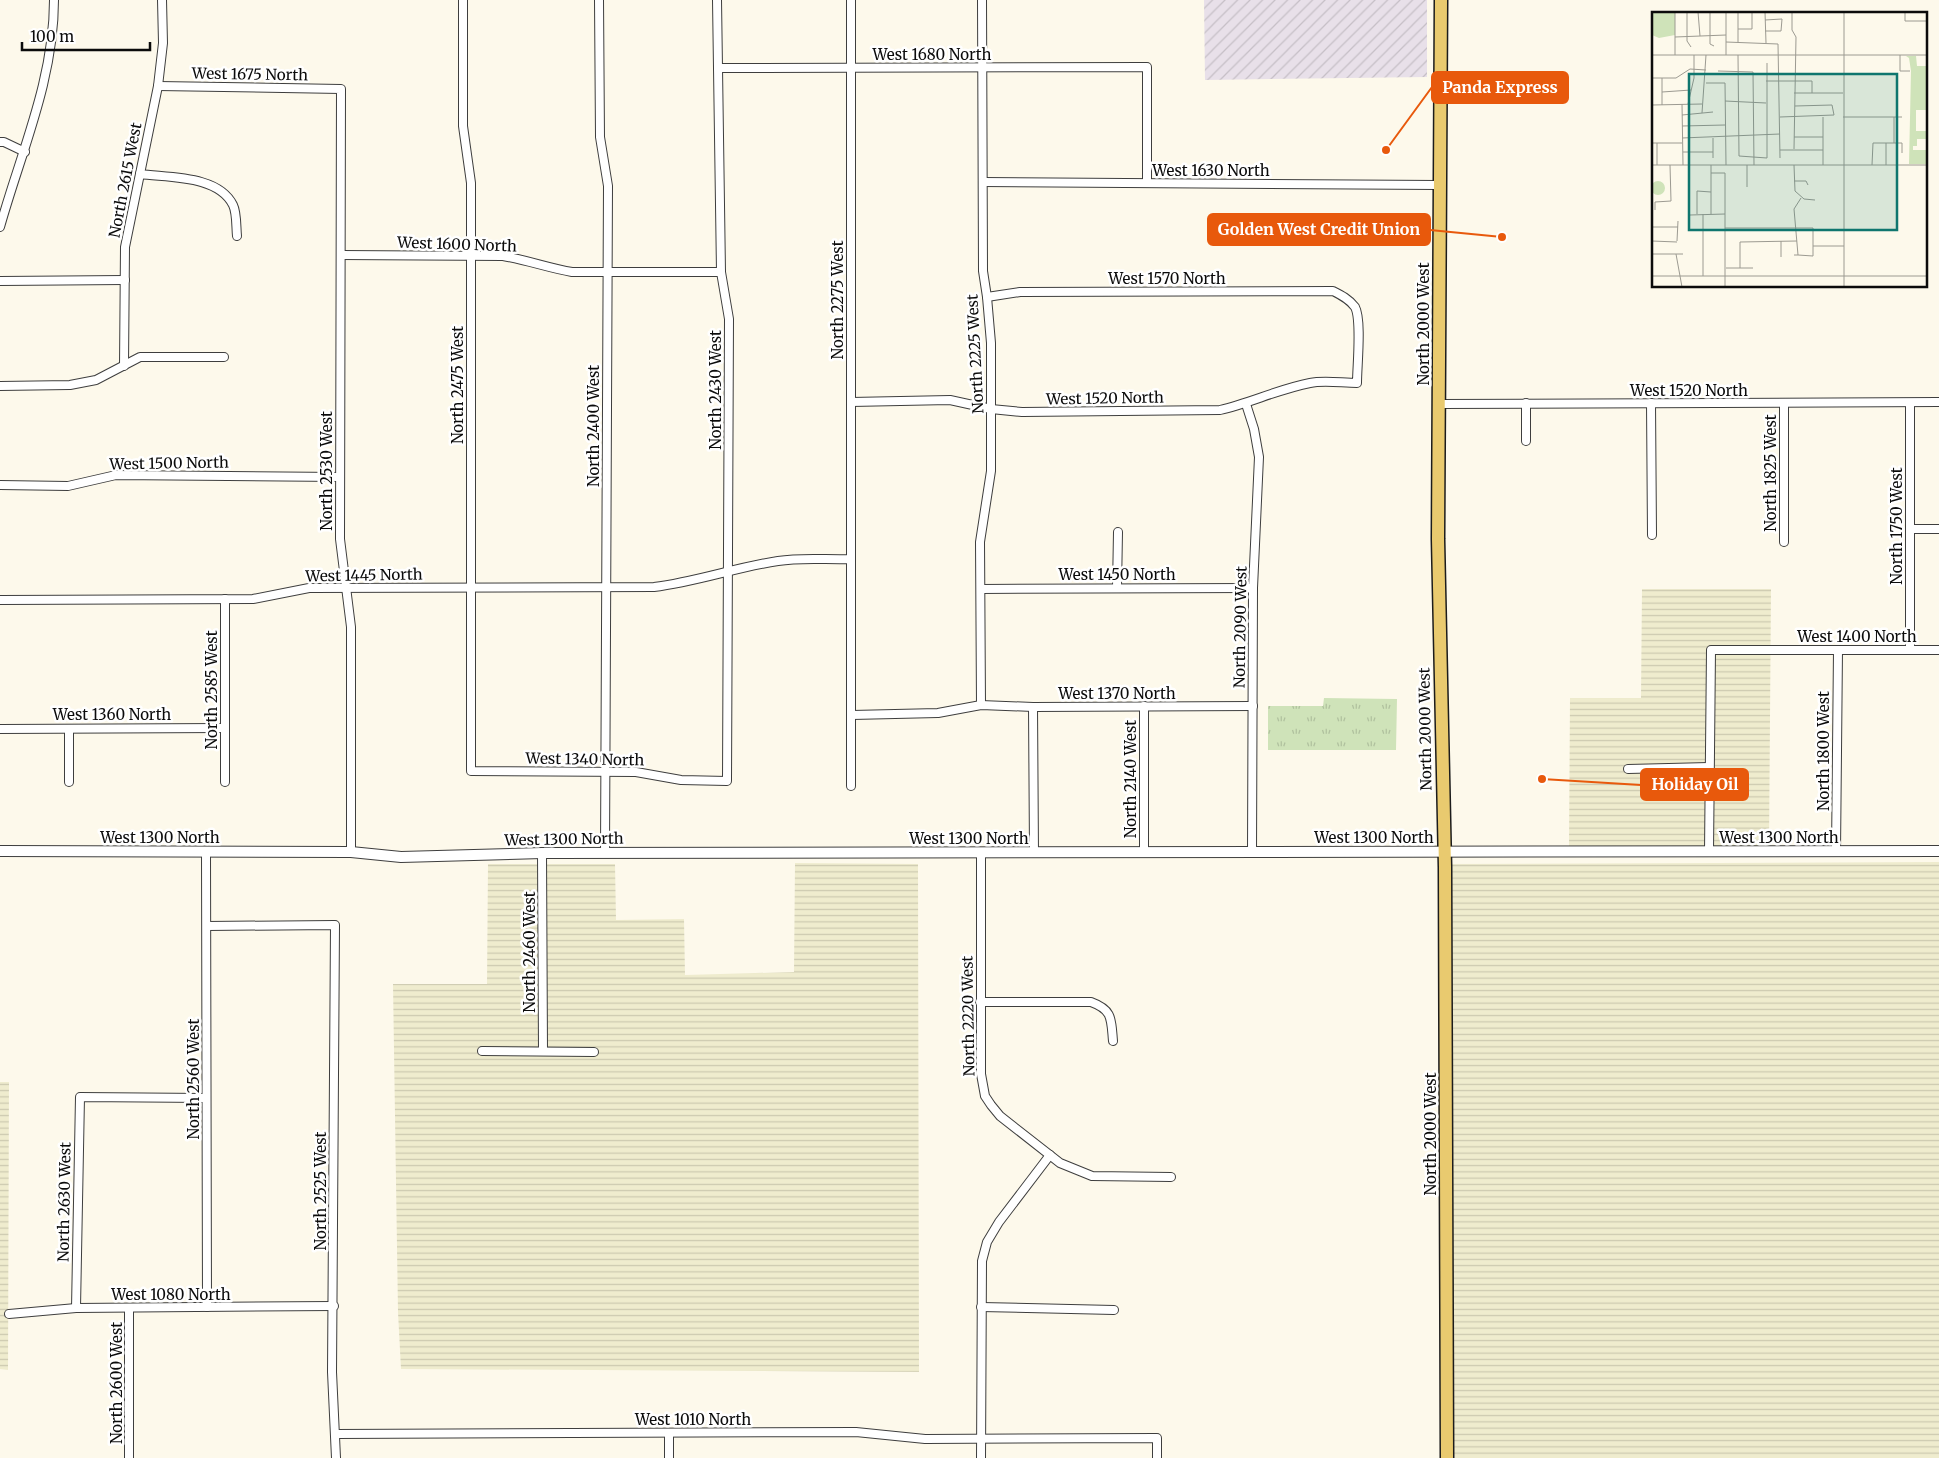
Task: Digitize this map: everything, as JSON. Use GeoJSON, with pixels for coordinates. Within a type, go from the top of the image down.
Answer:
{"type":"FeatureCollection","features":[{"type":"Feature","properties":{"kind":"main road","name":"North 2000 West"},"geometry":{"type":"LineString","coordinates":[[1441,0],[1438,539],[1444,852],[1447,1458]]}},
{"type":"Feature","properties":{"kind":"street"},"geometry":{"type":"LineString","coordinates":[[0,227],[25,152],[46,77],[54,0]]}},
{"type":"Feature","properties":{"kind":"street","name":"North 2615 West"},"geometry":{"type":"LineString","coordinates":[[124,366],[125,247],[158,86],[163,43],[162,0]]}},
{"type":"Feature","properties":{"kind":"street","name":"North 2475 West"},"geometry":{"type":"LineString","coordinates":[[463,0],[463,126],[471,183],[471,771]]}},
{"type":"Feature","properties":{"kind":"street","name":"North 2400 West"},"geometry":{"type":"LineString","coordinates":[[599,0],[600,137],[608,186],[605,853]]}},
{"type":"Feature","properties":{"kind":"street","name":"North 2430 West"},"geometry":{"type":"LineString","coordinates":[[717,0],[721,272],[729,319],[727,781]]}},
{"type":"Feature","properties":{"kind":"street","name":"North 2275 West"},"geometry":{"type":"LineString","coordinates":[[851,0],[851,786]]}},
{"type":"Feature","properties":{"kind":"street","name":"North 2225 West"},"geometry":{"type":"LineString","coordinates":[[981,706],[980,542],[991,471],[991,343],[983,271],[982,0]]}},
{"type":"Feature","properties":{"kind":"street","name":"West 1680 North"},"geometry":{"type":"LineString","coordinates":[[718,68],[1147,67],[1147,183]]}},
{"type":"Feature","properties":{"kind":"street","name":"West 1675 North"},"geometry":{"type":"LineString","coordinates":[[158,86],[341,89]]}},
{"type":"Feature","properties":{"kind":"street","name":"North 2530 West"},"geometry":{"type":"LineString","coordinates":[[341,89],[340,539],[351,627],[351,852]]}},
{"type":"Feature","properties":{"kind":"street"},"geometry":{"type":"LineString","coordinates":[[0,142],[25,152]]}},
{"type":"Feature","properties":{"kind":"street"},"geometry":{"type":"LineString","coordinates":[[140,174],[201,181],[220,188],[234,206],[237,236]]}},
{"type":"Feature","properties":{"kind":"street","name":"West 1630 North"},"geometry":{"type":"LineString","coordinates":[[983,182],[1439,185]]}},
{"type":"Feature","properties":{"kind":"street","name":"West 1600 North"},"geometry":{"type":"LineString","coordinates":[[340,255],[503,256],[572,272],[721,272]]}},
{"type":"Feature","properties":{"kind":"street"},"geometry":{"type":"LineString","coordinates":[[0,281],[125,280]]}},
{"type":"Feature","properties":{"kind":"street","name":"West 1570 North"},"geometry":{"type":"LineString","coordinates":[[987,297],[1020,292],[1333,291],[1346,298],[1356,309],[1358,324],[1356,383]]}},
{"type":"Feature","properties":{"kind":"street"},"geometry":{"type":"LineString","coordinates":[[0,386],[70,385],[96,380],[140,358],[224,357]]}},
{"type":"Feature","properties":{"kind":"street","name":"West 1520 North"},"geometry":{"type":"LineString","coordinates":[[851,402],[950,400],[991,409],[1022,412],[1220,410],[1246,404],[1279,391],[1311,382],[1356,383]]}},
{"type":"Feature","properties":{"kind":"street","name":"West 1520 North"},"geometry":{"type":"LineString","coordinates":[[1439,404],[1939,402]]}},
{"type":"Feature","properties":{"kind":"street"},"geometry":{"type":"LineString","coordinates":[[1526,403],[1526,441]]}},
{"type":"Feature","properties":{"kind":"street"},"geometry":{"type":"LineString","coordinates":[[1652,403],[1652,535]]}},
{"type":"Feature","properties":{"kind":"street","name":"North 1825 West"},"geometry":{"type":"LineString","coordinates":[[1784,403],[1784,542]]}},
{"type":"Feature","properties":{"kind":"street","name":"North 1750 West"},"geometry":{"type":"LineString","coordinates":[[1910,403],[1910,650]]}},
{"type":"Feature","properties":{"kind":"street","name":"North 2090 West"},"geometry":{"type":"LineString","coordinates":[[1246,404],[1254,429],[1259,456],[1253,588],[1252,852]]}},
{"type":"Feature","properties":{"kind":"street","name":"West 1500 North"},"geometry":{"type":"LineString","coordinates":[[0,485],[68,486],[116,475],[340,477]]}},
{"type":"Feature","properties":{"kind":"street"},"geometry":{"type":"LineString","coordinates":[[1910,529],[1939,529]]}},
{"type":"Feature","properties":{"kind":"street"},"geometry":{"type":"LineString","coordinates":[[1116,588],[1118,532]]}},
{"type":"Feature","properties":{"kind":"street"},"geometry":{"type":"LineString","coordinates":[[728,570],[781,560],[851,559]]}},
{"type":"Feature","properties":{"kind":"street","name":"West 1445 North"},"geometry":{"type":"LineString","coordinates":[[0,600],[253,599],[309,588],[654,587],[677,584],[728,570]]}},
{"type":"Feature","properties":{"kind":"street","name":"West 1450 North"},"geometry":{"type":"LineString","coordinates":[[980,589],[1253,588]]}},
{"type":"Feature","properties":{"kind":"street","name":"North 2585 West"},"geometry":{"type":"LineString","coordinates":[[225,599],[225,782]]}},
{"type":"Feature","properties":{"kind":"street","name":"West 1400 North"},"geometry":{"type":"LineString","coordinates":[[1709,767],[1710,650],[1939,650]]}},
{"type":"Feature","properties":{"kind":"street","name":"North 1800 West"},"geometry":{"type":"LineString","coordinates":[[1836,852],[1838,650]]}},
{"type":"Feature","properties":{"kind":"street","name":"West 1370 North"},"geometry":{"type":"LineString","coordinates":[[852,715],[938,713],[981,706],[1253,706]]}},
{"type":"Feature","properties":{"kind":"street","name":"North 2140 West"},"geometry":{"type":"LineString","coordinates":[[1144,706],[1144,853]]}},
{"type":"Feature","properties":{"kind":"street"},"geometry":{"type":"LineString","coordinates":[[1033,707],[1034,853]]}},
{"type":"Feature","properties":{"kind":"street"},"geometry":{"type":"LineString","coordinates":[[69,728],[69,782]]}},
{"type":"Feature","properties":{"kind":"street","name":"West 1360 North"},"geometry":{"type":"LineString","coordinates":[[0,729],[224,728]]}},
{"type":"Feature","properties":{"kind":"street"},"geometry":{"type":"LineString","coordinates":[[1628,769],[1709,767],[1709,852]]}},
{"type":"Feature","properties":{"kind":"street","name":"West 1340 North"},"geometry":{"type":"LineString","coordinates":[[471,771],[636,772],[681,780],[727,781]]}},
{"type":"Feature","properties":{"kind":"street","name":"West 1300 North"},"geometry":{"type":"LineString","coordinates":[[0,851],[351,852],[401,857],[542,853],[1939,851]]}},
{"type":"Feature","properties":{"kind":"street","name":"North 2560 West"},"geometry":{"type":"LineString","coordinates":[[206,852],[207,1307]]}},
{"type":"Feature","properties":{"kind":"street","name":"North 2460 West"},"geometry":{"type":"LineString","coordinates":[[542,853],[542,1052]]}},
{"type":"Feature","properties":{"kind":"street","name":"North 2220 West"},"geometry":{"type":"LineString","coordinates":[[981,853],[981,1074],[985,1096],[1000,1116],[1060,1164],[1092,1176],[1171,1177]]}},
{"type":"Feature","properties":{"kind":"street","name":"North 2525 West"},"geometry":{"type":"LineString","coordinates":[[207,926],[335,925],[334,1306],[332,1372],[336,1458]]}},
{"type":"Feature","properties":{"kind":"street"},"geometry":{"type":"LineString","coordinates":[[980,1002],[1091,1002],[1104,1007],[1111,1017],[1113,1041]]}},
{"type":"Feature","properties":{"kind":"street"},"geometry":{"type":"LineString","coordinates":[[482,1051],[594,1052]]}},
{"type":"Feature","properties":{"kind":"street","name":"North 2630 West"},"geometry":{"type":"LineString","coordinates":[[76,1308],[80,1096],[206,1098]]}},
{"type":"Feature","properties":{"kind":"street"},"geometry":{"type":"LineString","coordinates":[[981,1458],[982,1261],[987,1242],[999,1222],[1050,1155]]}},
{"type":"Feature","properties":{"kind":"street","name":"West 1080 North"},"geometry":{"type":"LineString","coordinates":[[9,1314],[76,1308],[334,1306]]}},
{"type":"Feature","properties":{"kind":"street"},"geometry":{"type":"LineString","coordinates":[[982,1307],[1114,1310]]}},
{"type":"Feature","properties":{"kind":"street","name":"North 2600 West"},"geometry":{"type":"LineString","coordinates":[[129,1308],[129,1458]]}},
{"type":"Feature","properties":{"kind":"street","name":"West 1010 North"},"geometry":{"type":"LineString","coordinates":[[336,1434],[856,1432],[924,1439],[1157,1438],[1157,1458]]}},
{"type":"Feature","properties":{"kind":"street"},"geometry":{"type":"LineString","coordinates":[[669,1434],[669,1458]]}},
{"type":"Feature","properties":{"kind":"shaded area"},"geometry":{"type":"Polygon","coordinates":[[[1204,0],[1427,0],[1427,77],[1205,80],[1204,0]]]}},
{"type":"Feature","properties":{"kind":"shaded area"},"geometry":{"type":"Polygon","coordinates":[[[1642,589],[1771,589],[1769,847],[1569,846],[1570,698],[1641,698],[1642,589]]]}},
{"type":"Feature","properties":{"kind":"shaded area"},"geometry":{"type":"Polygon","coordinates":[[[1939,862],[1939,1458],[1440,1458],[1443,864],[1939,862]]]}},
{"type":"Feature","properties":{"kind":"shaded area"},"geometry":{"type":"Polygon","coordinates":[[[795,863],[918,864],[919,1372],[401,1369],[398,1312],[393,984],[487,984],[488,864],[615,864],[616,920],[684,919],[685,975],[794,972],[795,863]]]}},
{"type":"Feature","properties":{"kind":"shaded area"},"geometry":{"type":"Polygon","coordinates":[[[0,1082],[9,1082],[8,1370],[0,1369],[0,1082]]]}},
{"type":"Feature","properties":{"kind":"green space"},"geometry":{"type":"Polygon","coordinates":[[[1324,698],[1397,699],[1396,750],[1268,750],[1268,706],[1323,706],[1324,698]]]}},
{"type":"Feature","properties":{"kind":"place","name":"Panda Express"},"geometry":{"type":"Point","coordinates":[1386,150]}},
{"type":"Feature","properties":{"kind":"place","name":"Golden West Credit Union"},"geometry":{"type":"Point","coordinates":[1502,237]}},
{"type":"Feature","properties":{"kind":"place","name":"Holiday Oil"},"geometry":{"type":"Point","coordinates":[1542,779]}}]}
